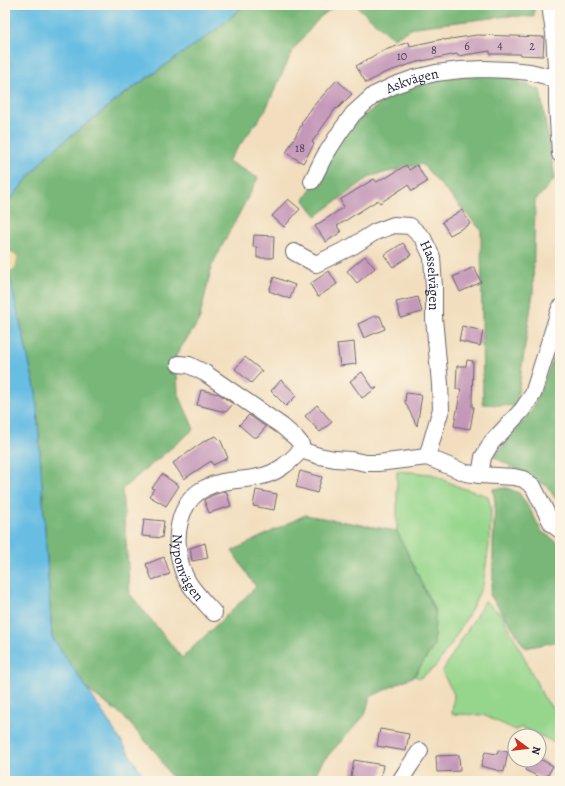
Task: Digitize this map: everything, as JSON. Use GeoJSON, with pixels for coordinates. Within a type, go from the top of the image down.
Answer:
{"type":"FeatureCollection","features":[{"type":"Feature","properties":{"kind":"street"},"geometry":{"type":"LineString","coordinates":[[550,5],[558,83],[557,104],[560,154]]}},
{"type":"Feature","properties":{"kind":"street","name":"Askvägen"},"geometry":{"type":"LineString","coordinates":[[312,181],[324,157],[353,114],[374,95],[395,85],[436,73],[484,69],[530,72],[546,76],[558,83]]}},
{"type":"Feature","properties":{"kind":"street","name":"Hasselvägen"},"geometry":{"type":"LineString","coordinates":[[294,252],[316,264],[353,246],[375,232],[394,225],[410,226],[424,238],[432,257],[434,318],[441,409],[427,457]]}},
{"type":"Feature","properties":{"kind":"street"},"geometry":{"type":"LineString","coordinates":[[480,475],[483,457],[492,442],[522,410],[533,394],[560,308]]}},
{"type":"Feature","properties":{"kind":"street"},"geometry":{"type":"LineString","coordinates":[[179,364],[189,365],[205,373],[282,426],[301,444],[301,450],[335,459],[378,464],[427,457],[466,473],[514,476],[534,486],[552,524],[560,530]]}},
{"type":"Feature","properties":{"kind":"street","name":"Nyponvägen"},"geometry":{"type":"LineString","coordinates":[[214,612],[187,581],[182,569],[178,554],[178,536],[180,521],[185,507],[194,496],[204,488],[217,483],[259,477],[269,474],[279,470],[290,462],[301,450]]}},
{"type":"Feature","properties":{"kind":"street"},"geometry":{"type":"LineString","coordinates":[[400,781],[420,752]]}},
{"type":"Feature","properties":{"kind":"green space"},"geometry":{"type":"Polygon","coordinates":[[[244,5],[337,5],[320,17],[293,50],[265,111],[228,161],[258,178],[212,265],[199,321],[176,355],[178,393],[194,429],[122,489],[130,594],[182,658],[256,587],[232,551],[305,515],[397,531],[435,611],[434,646],[414,676],[370,697],[365,715],[322,762],[312,781],[172,781],[158,755],[122,715],[88,690],[52,637],[36,392],[5,257],[5,206],[46,156],[114,102],[205,37],[244,5]]]}},
{"type":"Feature","properties":{"kind":"green space"},"geometry":{"type":"Polygon","coordinates":[[[355,5],[534,5],[534,17],[508,16],[415,27],[393,38],[355,5]]]}},
{"type":"Feature","properties":{"kind":"green space"},"geometry":{"type":"Polygon","coordinates":[[[497,73],[540,90],[555,178],[535,201],[533,293],[516,406],[483,404],[481,230],[422,164],[371,176],[316,216],[304,200],[348,128],[393,94],[440,79],[497,73]]]}},
{"type":"Feature","properties":{"kind":"green space"},"geometry":{"type":"Polygon","coordinates":[[[560,342],[560,505],[547,486],[494,457],[532,410],[560,342]]]}},
{"type":"Feature","properties":{"kind":"green space"},"geometry":{"type":"Polygon","coordinates":[[[397,471],[432,474],[459,487],[488,496],[491,509],[490,539],[483,585],[470,612],[451,644],[435,667],[420,678],[414,676],[434,646],[435,611],[397,531],[397,471]]]}},
{"type":"Feature","properties":{"kind":"green space"},"geometry":{"type":"Polygon","coordinates":[[[507,488],[519,493],[542,532],[560,544],[560,641],[525,648],[490,595],[493,579],[495,503],[493,489],[507,488]]]}},
{"type":"Feature","properties":{"kind":"green space"},"geometry":{"type":"Polygon","coordinates":[[[485,601],[503,616],[543,696],[560,718],[560,745],[547,739],[547,728],[512,728],[483,715],[452,714],[454,694],[442,672],[485,601]]]}},
{"type":"Feature","properties":{"kind":"sand"},"geometry":{"type":"Polygon","coordinates":[[[10,251],[18,256],[16,268],[10,272],[5,269],[5,253],[10,251]]]}},
{"type":"Feature","properties":{"kind":"water"},"geometry":{"type":"Polygon","coordinates":[[[5,5],[244,5],[217,29],[124,94],[46,156],[5,206],[5,5]]]}},
{"type":"Feature","properties":{"kind":"water"},"geometry":{"type":"Polygon","coordinates":[[[5,257],[36,392],[52,637],[147,781],[5,781],[5,257]]]}},
{"type":"Feature","properties":{"kind":"building"},"geometry":{"type":"Polygon","coordinates":[[[477,35],[544,37],[543,56],[490,54],[490,51],[458,56],[457,54],[417,62],[384,73],[366,83],[356,66],[382,51],[409,42],[410,46],[443,39],[477,35]]]}},
{"type":"Feature","properties":{"kind":"building"},"geometry":{"type":"Polygon","coordinates":[[[337,80],[352,94],[337,109],[336,108],[312,142],[314,144],[303,163],[286,153],[302,124],[301,123],[314,105],[337,80]]]}},
{"type":"Feature","properties":{"kind":"building"},"geometry":{"type":"Polygon","coordinates":[[[406,165],[409,170],[417,165],[427,182],[412,191],[408,185],[380,203],[378,200],[337,226],[341,232],[326,242],[315,226],[344,207],[340,200],[374,179],[377,182],[406,165]]]}},
{"type":"Feature","properties":{"kind":"building"},"geometry":{"type":"Polygon","coordinates":[[[288,199],[300,209],[284,227],[272,216],[288,199]]]}},
{"type":"Feature","properties":{"kind":"building"},"geometry":{"type":"Polygon","coordinates":[[[462,210],[470,224],[450,235],[442,222],[462,210]]]}},
{"type":"Feature","properties":{"kind":"building"},"geometry":{"type":"Polygon","coordinates":[[[254,235],[274,236],[273,258],[257,258],[257,247],[253,247],[254,235]]]}},
{"type":"Feature","properties":{"kind":"building"},"geometry":{"type":"Polygon","coordinates":[[[403,243],[411,255],[393,267],[384,255],[403,243]]]}},
{"type":"Feature","properties":{"kind":"building"},"geometry":{"type":"Polygon","coordinates":[[[365,256],[375,268],[357,283],[347,271],[365,256]]]}},
{"type":"Feature","properties":{"kind":"building"},"geometry":{"type":"Polygon","coordinates":[[[474,267],[481,282],[460,292],[453,277],[474,267]]]}},
{"type":"Feature","properties":{"kind":"building"},"geometry":{"type":"Polygon","coordinates":[[[329,271],[337,284],[318,297],[310,284],[329,271]]]}},
{"type":"Feature","properties":{"kind":"building"},"geometry":{"type":"Polygon","coordinates":[[[274,277],[295,285],[290,299],[269,291],[274,277]]]}},
{"type":"Feature","properties":{"kind":"building"},"geometry":{"type":"Polygon","coordinates":[[[418,297],[422,312],[401,318],[396,302],[418,297]]]}},
{"type":"Feature","properties":{"kind":"building"},"geometry":{"type":"Polygon","coordinates":[[[375,316],[380,316],[385,329],[364,338],[358,324],[375,316]]]}},
{"type":"Feature","properties":{"kind":"building"},"geometry":{"type":"Polygon","coordinates":[[[462,326],[483,331],[480,346],[459,341],[462,326]]]}},
{"type":"Feature","properties":{"kind":"building"},"geometry":{"type":"Polygon","coordinates":[[[354,342],[356,364],[340,366],[337,344],[354,342]]]}},
{"type":"Feature","properties":{"kind":"building"},"geometry":{"type":"Polygon","coordinates":[[[245,357],[262,371],[251,383],[235,369],[245,357]]]}},
{"type":"Feature","properties":{"kind":"building"},"geometry":{"type":"Polygon","coordinates":[[[467,360],[473,361],[472,407],[474,407],[470,429],[454,426],[461,389],[456,389],[457,366],[466,366],[467,360]]]}},
{"type":"Feature","properties":{"kind":"building"},"geometry":{"type":"Polygon","coordinates":[[[362,372],[373,388],[377,388],[362,398],[350,381],[362,372]]]}},
{"type":"Feature","properties":{"kind":"building"},"geometry":{"type":"Polygon","coordinates":[[[281,380],[297,395],[286,406],[271,391],[281,380]]]}},
{"type":"Feature","properties":{"kind":"building"},"geometry":{"type":"Polygon","coordinates":[[[201,390],[219,394],[233,404],[226,412],[197,405],[201,390]]]}},
{"type":"Feature","properties":{"kind":"building"},"geometry":{"type":"Polygon","coordinates":[[[406,393],[422,395],[417,426],[405,402],[406,393]]]}},
{"type":"Feature","properties":{"kind":"building"},"geometry":{"type":"Polygon","coordinates":[[[317,405],[332,422],[320,432],[305,416],[317,405]]]}},
{"type":"Feature","properties":{"kind":"building"},"geometry":{"type":"Polygon","coordinates":[[[249,415],[266,427],[257,437],[253,437],[239,425],[249,415]]]}},
{"type":"Feature","properties":{"kind":"building"},"geometry":{"type":"Polygon","coordinates":[[[216,436],[221,441],[228,458],[213,465],[211,461],[184,479],[173,463],[206,440],[216,436]]]}},
{"type":"Feature","properties":{"kind":"building"},"geometry":{"type":"Polygon","coordinates":[[[300,471],[322,477],[317,493],[296,487],[300,471]]]}},
{"type":"Feature","properties":{"kind":"building"},"geometry":{"type":"Polygon","coordinates":[[[162,474],[179,486],[166,506],[149,496],[154,489],[152,488],[162,474]]]}},
{"type":"Feature","properties":{"kind":"building"},"geometry":{"type":"Polygon","coordinates":[[[256,490],[277,494],[274,510],[253,506],[256,490]]]}},
{"type":"Feature","properties":{"kind":"building"},"geometry":{"type":"Polygon","coordinates":[[[226,491],[231,506],[209,513],[204,500],[213,495],[226,491]]]}},
{"type":"Feature","properties":{"kind":"building"},"geometry":{"type":"Polygon","coordinates":[[[144,519],[164,521],[162,538],[142,536],[144,519]]]}},
{"type":"Feature","properties":{"kind":"building"},"geometry":{"type":"Polygon","coordinates":[[[205,543],[208,558],[192,561],[190,548],[205,543]]]}},
{"type":"Feature","properties":{"kind":"building"},"geometry":{"type":"Polygon","coordinates":[[[164,557],[170,574],[152,580],[146,564],[164,557]]]}},
{"type":"Feature","properties":{"kind":"building"},"geometry":{"type":"Polygon","coordinates":[[[380,729],[409,734],[406,751],[377,746],[380,729]]]}},
{"type":"Feature","properties":{"kind":"building"},"geometry":{"type":"Polygon","coordinates":[[[498,750],[507,752],[504,772],[481,766],[485,752],[497,754],[498,750]]]}},
{"type":"Feature","properties":{"kind":"building"},"geometry":{"type":"Polygon","coordinates":[[[459,755],[460,771],[437,772],[436,756],[459,755]]]}},
{"type":"Feature","properties":{"kind":"building"},"geometry":{"type":"Polygon","coordinates":[[[354,760],[383,765],[380,781],[351,777],[354,760]]]}},
{"type":"Feature","properties":{"kind":"building"},"geometry":{"type":"Polygon","coordinates":[[[547,763],[553,766],[545,780],[525,770],[526,768],[547,768],[547,763]]]}}]}
